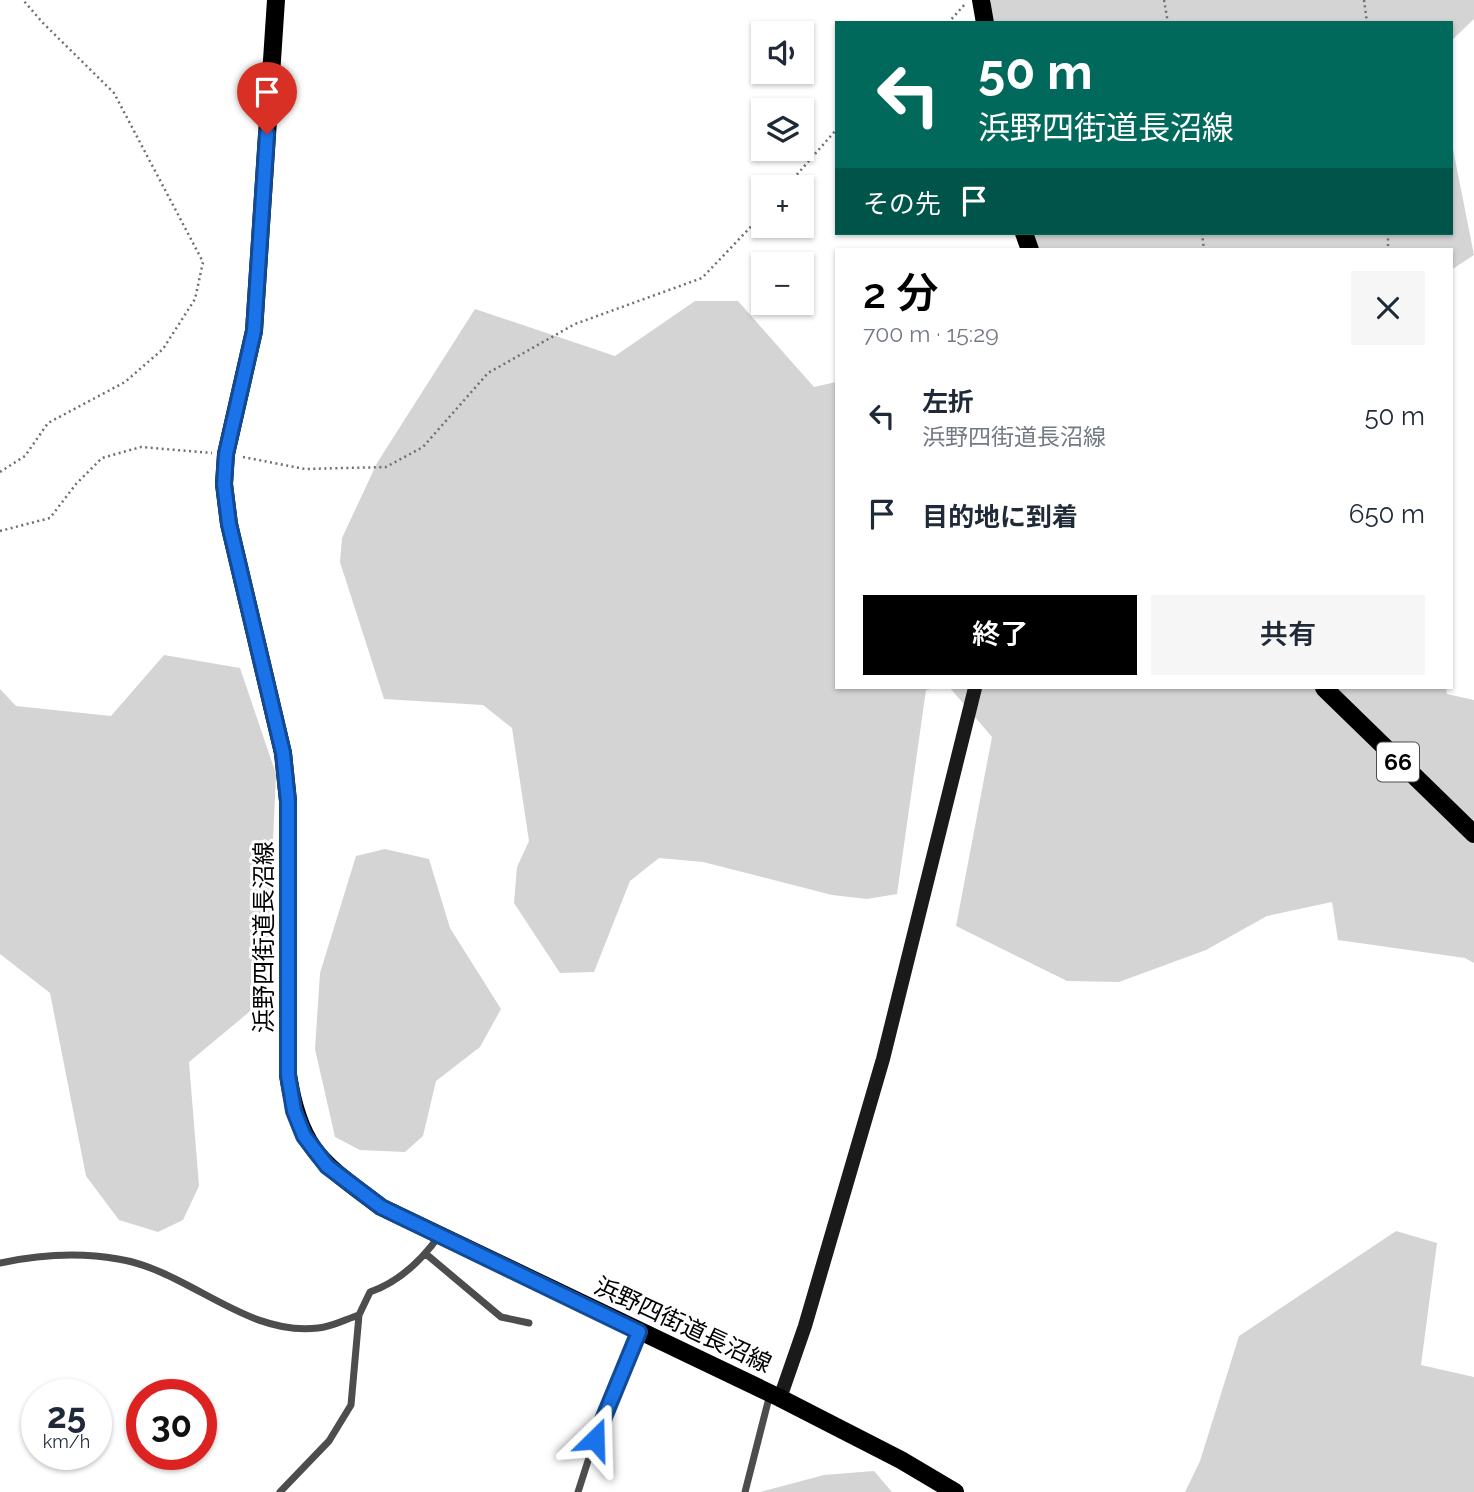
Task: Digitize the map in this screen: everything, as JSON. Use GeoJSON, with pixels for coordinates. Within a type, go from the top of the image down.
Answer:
{"type":"FeatureCollection","features":[{"type":"Feature","properties":{"kind":"main road","name":"浜野四街道長沼線"},"geometry":{"type":"LineString","coordinates":[[276,0],[254,331],[226,454],[224,484],[229,524],[283,753],[287,789],[288,1075],[294,1111],[304,1136],[327,1166],[381,1207],[775,1396],[955,1492]]}},
{"type":"Feature","properties":{"kind":"main road"},"geometry":{"type":"LineString","coordinates":[[982,0],[985,21]]}},
{"type":"Feature","properties":{"kind":"main road","name":"66"},"geometry":{"type":"LineString","coordinates":[[1325,689],[1474,834]]}},
{"type":"Feature","properties":{"kind":"street"},"geometry":{"type":"LineString","coordinates":[[746,1492],[775,1396],[805,1326],[883,1059],[975,689]]}},
{"type":"Feature","properties":{"kind":"street"},"geometry":{"type":"LineString","coordinates":[[280,1492],[329,1441],[351,1405],[359,1315],[370,1292],[382,1288],[420,1262],[439,1236]]}},
{"type":"Feature","properties":{"kind":"street"},"geometry":{"type":"LineString","coordinates":[[426,1254],[501,1317],[529,1323]]}},
{"type":"Feature","properties":{"kind":"street"},"geometry":{"type":"LineString","coordinates":[[0,1264],[38,1255],[119,1259],[205,1292],[257,1322],[297,1329],[320,1328],[359,1315]]}},
{"type":"Feature","properties":{"kind":"street"},"geometry":{"type":"LineString","coordinates":[[578,1492],[595,1439],[639,1332]]}},
{"type":"Feature","properties":{"kind":"path"},"geometry":{"type":"LineString","coordinates":[[0,472],[25,456],[48,423],[125,382],[163,349],[195,299],[203,262],[114,93],[23,0]]}},
{"type":"Feature","properties":{"kind":"path"},"geometry":{"type":"LineString","coordinates":[[950,21],[968,0]]}},
{"type":"Feature","properties":{"kind":"path"},"geometry":{"type":"LineString","coordinates":[[1164,0],[1168,21]]}},
{"type":"Feature","properties":{"kind":"path"},"geometry":{"type":"LineString","coordinates":[[1364,0],[1367,21]]}},
{"type":"Feature","properties":{"kind":"path"},"geometry":{"type":"LineString","coordinates":[[797,175],[835,131]]}},
{"type":"Feature","properties":{"kind":"path"},"geometry":{"type":"LineString","coordinates":[[0,531],[50,518],[76,484],[102,458],[141,447],[226,454],[305,470],[386,467],[424,447],[488,373],[575,324],[702,278],[751,227]]}},
{"type":"Feature","properties":{"kind":"shaded area"},"geometry":{"type":"Polygon","coordinates":[[[991,0],[1474,0],[1474,19],[1453,39],[1453,21],[989,21],[991,0]]]}},
{"type":"Feature","properties":{"kind":"shaded area"},"geometry":{"type":"Polygon","coordinates":[[[1453,149],[1474,255],[1453,269],[1453,248],[1022,248],[1018,235],[1453,235],[1453,149]]]}},
{"type":"Feature","properties":{"kind":"shaded area"},"geometry":{"type":"Polygon","coordinates":[[[695,301],[738,301],[814,387],[835,382],[835,689],[931,689],[926,690],[897,894],[867,899],[832,895],[703,862],[659,858],[630,881],[594,972],[560,973],[514,903],[517,867],[529,841],[512,728],[483,705],[384,699],[340,562],[342,538],[377,463],[475,309],[615,356],[695,301]]]}},
{"type":"Feature","properties":{"kind":"shaded area"},"geometry":{"type":"Polygon","coordinates":[[[164,655],[240,668],[276,774],[266,998],[189,1062],[199,1186],[183,1220],[158,1232],[119,1220],[86,1176],[50,993],[0,954],[0,689],[16,706],[111,716],[164,655]]]}},
{"type":"Feature","properties":{"kind":"shaded area"},"geometry":{"type":"Polygon","coordinates":[[[951,689],[1446,689],[1447,694],[1474,700],[1474,963],[1465,958],[1338,940],[1332,902],[1267,916],[1206,950],[1119,982],[1067,981],[956,926],[992,737],[951,689]]]}},
{"type":"Feature","properties":{"kind":"shaded area"},"geometry":{"type":"Polygon","coordinates":[[[385,849],[429,859],[450,928],[501,1009],[480,1047],[436,1081],[423,1136],[405,1152],[360,1150],[335,1137],[315,1049],[320,973],[356,856],[385,849]]]}},
{"type":"Feature","properties":{"kind":"shaded area"},"geometry":{"type":"Polygon","coordinates":[[[1396,1231],[1437,1243],[1421,1365],[1474,1377],[1474,1492],[1185,1492],[1200,1461],[1239,1336],[1396,1231]]]}},
{"type":"Feature","properties":{"kind":"shaded area"},"geometry":{"type":"Polygon","coordinates":[[[874,1471],[892,1492],[760,1492],[824,1475],[874,1471]]]}},
{"type":"Feature","properties":{"kind":"route"},"geometry":{"type":"LineString","coordinates":[[267,134],[254,331],[226,454],[224,484],[229,524],[283,753],[288,801],[288,1075],[294,1111],[304,1136],[327,1166],[381,1207],[639,1332],[595,1439]]}}]}
